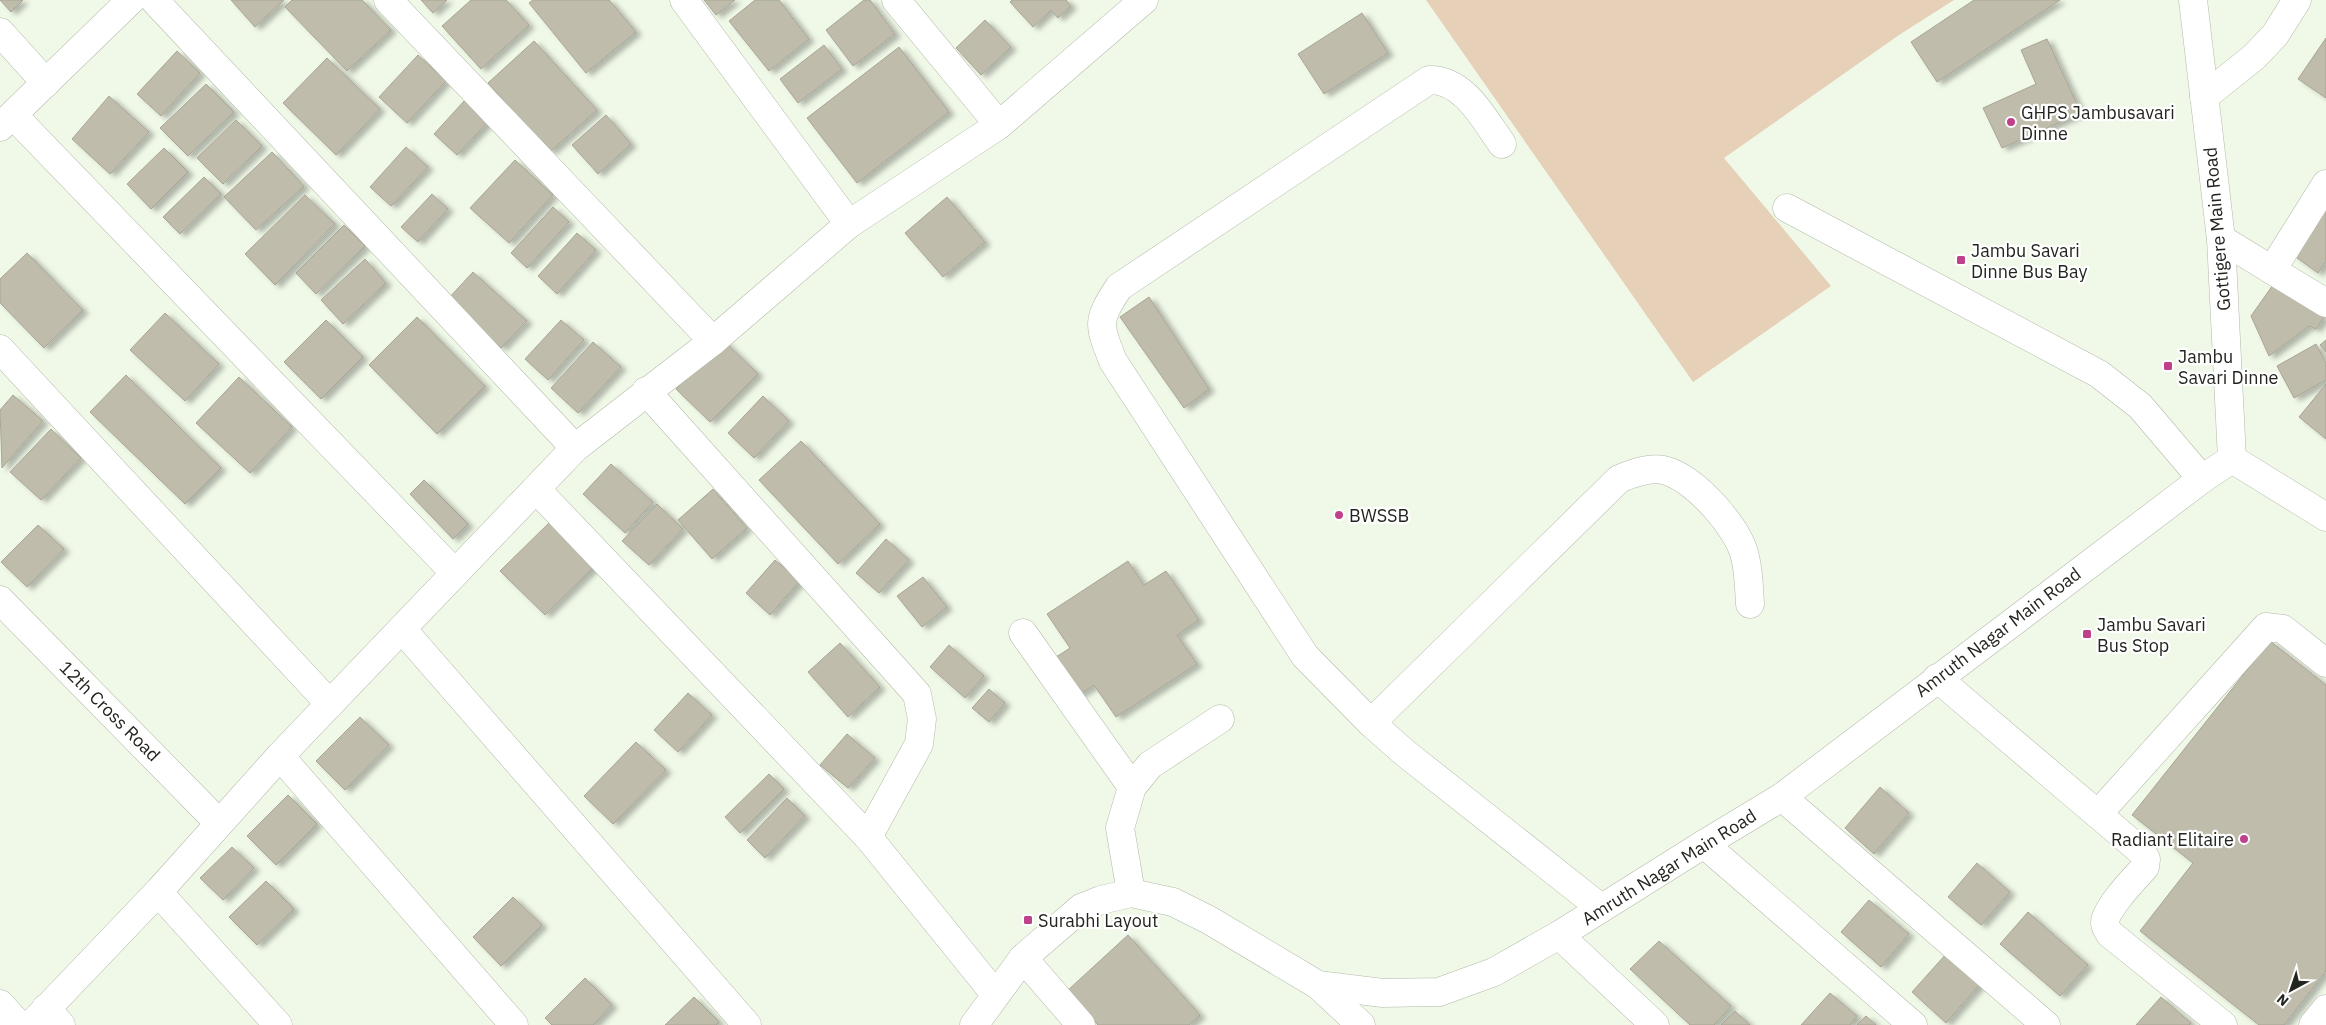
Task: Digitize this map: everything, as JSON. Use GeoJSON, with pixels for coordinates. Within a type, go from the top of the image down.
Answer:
{"type":"FeatureCollection","features":[{"type":"Feature","properties":{"kind":"street"},"geometry":{"type":"LineString","coordinates":[[131,0],[6,121],[455,573]]}},
{"type":"Feature","properties":{"kind":"street"},"geometry":{"type":"LineString","coordinates":[[154,0],[575,448]]}},
{"type":"Feature","properties":{"kind":"street"},"geometry":{"type":"LineString","coordinates":[[388,0],[713,341]]}},
{"type":"Feature","properties":{"kind":"street"},"geometry":{"type":"LineString","coordinates":[[684,0],[849,224]]}},
{"type":"Feature","properties":{"kind":"street"},"geometry":{"type":"LineString","coordinates":[[896,0],[999,125]]}},
{"type":"Feature","properties":{"kind":"street"},"geometry":{"type":"LineString","coordinates":[[46,1019],[280,756],[575,448],[646,391],[713,341],[849,224],[999,125],[1144,0]]}},
{"type":"Feature","properties":{"kind":"street","name":"Gottigere Main Road"},"geometry":{"type":"LineString","coordinates":[[2193,0],[2221,239],[2232,459]]}},
{"type":"Feature","properties":{"kind":"street"},"geometry":{"type":"LineString","coordinates":[[2204,97],[2254,57],[2275,35],[2297,0]]}},
{"type":"Feature","properties":{"kind":"street"},"geometry":{"type":"LineString","coordinates":[[0,32],[46,83]]}},
{"type":"Feature","properties":{"kind":"street"},"geometry":{"type":"LineString","coordinates":[[1502,144],[1467,97],[1440,80],[1429,80],[1119,287],[1103,311],[1102,333],[1113,360],[1305,656],[1371,723],[1601,908]]}},
{"type":"Feature","properties":{"kind":"street"},"geometry":{"type":"LineString","coordinates":[[2272,270],[2326,184]]}},
{"type":"Feature","properties":{"kind":"street"},"geometry":{"type":"LineString","coordinates":[[1787,208],[2099,374],[2140,406],[2202,479]]}},
{"type":"Feature","properties":{"kind":"street"},"geometry":{"type":"LineString","coordinates":[[2221,239],[2326,304]]}},
{"type":"Feature","properties":{"kind":"street"},"geometry":{"type":"LineString","coordinates":[[0,349],[330,704]]}},
{"type":"Feature","properties":{"kind":"street"},"geometry":{"type":"LineString","coordinates":[[646,391],[917,694],[922,719],[919,744],[868,837]]}},
{"type":"Feature","properties":{"kind":"street"},"geometry":{"type":"LineString","coordinates":[[2232,459],[2326,517]]}},
{"type":"Feature","properties":{"kind":"street","name":"Amruth Nagar Main Road"},"geometry":{"type":"LineString","coordinates":[[974,1025],[1023,958],[1081,908],[1102,900],[1131,893],[1173,902],[1209,920],[1318,985],[1383,993],[1439,992],[1494,972],[1559,935],[1782,797],[1937,678],[2202,479],[2232,459]]}},
{"type":"Feature","properties":{"kind":"street"},"geometry":{"type":"LineString","coordinates":[[1371,723],[1619,479],[1638,471],[1666,470],[1697,486],[1722,515],[1745,556],[1750,604]]}},
{"type":"Feature","properties":{"kind":"street"},"geometry":{"type":"LineString","coordinates":[[536,489],[868,837],[995,994]]}},
{"type":"Feature","properties":{"kind":"street","name":"12th Cross Road"},"geometry":{"type":"LineString","coordinates":[[0,600],[219,823]]}},
{"type":"Feature","properties":{"kind":"street"},"geometry":{"type":"LineString","coordinates":[[2098,814],[2266,627],[2283,629],[2326,663]]}},
{"type":"Feature","properties":{"kind":"street"},"geometry":{"type":"LineString","coordinates":[[402,629],[747,1025]]}},
{"type":"Feature","properties":{"kind":"street"},"geometry":{"type":"LineString","coordinates":[[1023,633],[1132,787]]}},
{"type":"Feature","properties":{"kind":"street"},"geometry":{"type":"LineString","coordinates":[[1937,678],[2141,851],[2146,859],[2144,866],[2108,912],[2104,922],[2106,927],[2110,934],[2223,1025]]}},
{"type":"Feature","properties":{"kind":"street"},"geometry":{"type":"LineString","coordinates":[[1131,893],[1120,828],[1132,787],[1150,765],[1220,719]]}},
{"type":"Feature","properties":{"kind":"street"},"geometry":{"type":"LineString","coordinates":[[280,756],[514,1025]]}},
{"type":"Feature","properties":{"kind":"street"},"geometry":{"type":"LineString","coordinates":[[1782,797],[2046,1025]]}},
{"type":"Feature","properties":{"kind":"street"},"geometry":{"type":"LineString","coordinates":[[1704,844],[1913,1025]]}},
{"type":"Feature","properties":{"kind":"street"},"geometry":{"type":"LineString","coordinates":[[158,892],[278,1025]]}},
{"type":"Feature","properties":{"kind":"street"},"geometry":{"type":"LineString","coordinates":[[1559,935],[1654,1025]]}},
{"type":"Feature","properties":{"kind":"street"},"geometry":{"type":"LineString","coordinates":[[1023,958],[1081,1025]]}},
{"type":"Feature","properties":{"kind":"street"},"geometry":{"type":"LineString","coordinates":[[1318,985],[1361,1025]]}},
{"type":"Feature","properties":{"kind":"street"},"geometry":{"type":"LineString","coordinates":[[0,1004],[19,1025]]}},
{"type":"Feature","properties":{"kind":"street"},"geometry":{"type":"LineString","coordinates":[[2313,1025],[2326,1009]]}},
{"type":"Feature","properties":{"kind":"shaded area"},"geometry":{"type":"Polygon","coordinates":[[[1426,0],[1954,0],[1899,35],[1724,158],[1831,286],[1693,382],[1426,0]]]}},
{"type":"Feature","properties":{"kind":"building"},"geometry":{"type":"Polygon","coordinates":[[[0,0],[23,0],[11,12],[0,0]]]}},
{"type":"Feature","properties":{"kind":"building"},"geometry":{"type":"Polygon","coordinates":[[[231,0],[284,0],[255,27],[231,0]]]}},
{"type":"Feature","properties":{"kind":"building"},"geometry":{"type":"Polygon","coordinates":[[[292,0],[362,0],[391,30],[347,71],[285,7],[292,0]]]}},
{"type":"Feature","properties":{"kind":"building"},"geometry":{"type":"Polygon","coordinates":[[[421,0],[447,0],[433,13],[421,0]]]}},
{"type":"Feature","properties":{"kind":"building"},"geometry":{"type":"Polygon","coordinates":[[[471,0],[506,0],[529,25],[481,69],[442,26],[471,0]]]}},
{"type":"Feature","properties":{"kind":"building"},"geometry":{"type":"Polygon","coordinates":[[[533,0],[609,0],[636,32],[586,73],[529,3],[533,0]]]}},
{"type":"Feature","properties":{"kind":"building"},"geometry":{"type":"Polygon","coordinates":[[[704,0],[735,0],[716,15],[704,0]]]}},
{"type":"Feature","properties":{"kind":"building"},"geometry":{"type":"Polygon","coordinates":[[[755,0],[779,0],[809,39],[769,71],[729,21],[755,0]]]}},
{"type":"Feature","properties":{"kind":"building"},"geometry":{"type":"Polygon","coordinates":[[[864,0],[870,0],[895,34],[853,66],[826,30],[864,0]]]}},
{"type":"Feature","properties":{"kind":"building"},"geometry":{"type":"Polygon","coordinates":[[[1012,0],[1066,0],[1071,6],[1058,18],[1051,10],[1033,27],[1010,2],[1012,0]]]}},
{"type":"Feature","properties":{"kind":"building"},"geometry":{"type":"Polygon","coordinates":[[[1974,0],[2060,0],[1937,82],[1911,42],[1974,0]]]}},
{"type":"Feature","properties":{"kind":"building"},"geometry":{"type":"Polygon","coordinates":[[[1362,13],[1388,53],[1324,94],[1298,54],[1362,13]]]}},
{"type":"Feature","properties":{"kind":"building"},"geometry":{"type":"Polygon","coordinates":[[[985,20],[1011,47],[981,75],[956,48],[985,20]]]}},
{"type":"Feature","properties":{"kind":"building"},"geometry":{"type":"Polygon","coordinates":[[[2326,38],[2326,98],[2298,79],[2326,38]]]}},
{"type":"Feature","properties":{"kind":"building"},"geometry":{"type":"Polygon","coordinates":[[[2047,39],[2081,113],[2002,148],[1983,108],[2036,84],[2021,50],[2047,39]]]}},
{"type":"Feature","properties":{"kind":"building"},"geometry":{"type":"Polygon","coordinates":[[[534,41],[597,110],[550,152],[488,83],[534,41]]]}},
{"type":"Feature","properties":{"kind":"building"},"geometry":{"type":"Polygon","coordinates":[[[824,45],[842,69],[798,103],[780,79],[824,45]]]}},
{"type":"Feature","properties":{"kind":"building"},"geometry":{"type":"Polygon","coordinates":[[[899,47],[949,112],[857,183],[807,118],[899,47]]]}},
{"type":"Feature","properties":{"kind":"building"},"geometry":{"type":"Polygon","coordinates":[[[177,51],[200,73],[161,116],[137,94],[177,51]]]}},
{"type":"Feature","properties":{"kind":"building"},"geometry":{"type":"Polygon","coordinates":[[[418,55],[446,81],[407,123],[379,97],[418,55]]]}},
{"type":"Feature","properties":{"kind":"building"},"geometry":{"type":"Polygon","coordinates":[[[327,58],[380,109],[336,155],[283,103],[327,58]]]}},
{"type":"Feature","properties":{"kind":"building"},"geometry":{"type":"Polygon","coordinates":[[[206,84],[234,112],[188,156],[160,128],[206,84]]]}},
{"type":"Feature","properties":{"kind":"building"},"geometry":{"type":"Polygon","coordinates":[[[109,96],[149,132],[110,174],[72,139],[109,96]]]}},
{"type":"Feature","properties":{"kind":"building"},"geometry":{"type":"Polygon","coordinates":[[[465,100],[489,121],[457,155],[434,134],[465,100]]]}},
{"type":"Feature","properties":{"kind":"building"},"geometry":{"type":"Polygon","coordinates":[[[606,115],[631,144],[598,174],[572,145],[606,115]]]}},
{"type":"Feature","properties":{"kind":"building"},"geometry":{"type":"Polygon","coordinates":[[[236,120],[262,146],[223,184],[197,158],[236,120]]]}},
{"type":"Feature","properties":{"kind":"building"},"geometry":{"type":"Polygon","coordinates":[[[406,147],[428,167],[391,206],[370,187],[406,147]]]}},
{"type":"Feature","properties":{"kind":"building"},"geometry":{"type":"Polygon","coordinates":[[[164,148],[188,172],[151,209],[127,184],[164,148]]]}},
{"type":"Feature","properties":{"kind":"building"},"geometry":{"type":"Polygon","coordinates":[[[272,152],[304,186],[256,230],[224,197],[272,152]]]}},
{"type":"Feature","properties":{"kind":"building"},"geometry":{"type":"Polygon","coordinates":[[[515,160],[553,195],[509,243],[470,208],[515,160]]]}},
{"type":"Feature","properties":{"kind":"building"},"geometry":{"type":"Polygon","coordinates":[[[204,177],[221,194],[180,234],[163,217],[204,177]]]}},
{"type":"Feature","properties":{"kind":"building"},"geometry":{"type":"Polygon","coordinates":[[[432,194],[448,209],[418,242],[401,227],[432,194]]]}},
{"type":"Feature","properties":{"kind":"building"},"geometry":{"type":"Polygon","coordinates":[[[305,195],[335,224],[275,285],[245,254],[305,195]]]}},
{"type":"Feature","properties":{"kind":"building"},"geometry":{"type":"Polygon","coordinates":[[[947,197],[985,242],[943,277],[905,233],[947,197]]]}},
{"type":"Feature","properties":{"kind":"building"},"geometry":{"type":"Polygon","coordinates":[[[2326,206],[2326,261],[2318,273],[2293,255],[2326,206]]]}},
{"type":"Feature","properties":{"kind":"building"},"geometry":{"type":"Polygon","coordinates":[[[553,207],[569,222],[527,268],[511,253],[553,207]]]}},
{"type":"Feature","properties":{"kind":"building"},"geometry":{"type":"Polygon","coordinates":[[[344,225],[365,246],[316,294],[296,273],[344,225]]]}},
{"type":"Feature","properties":{"kind":"building"},"geometry":{"type":"Polygon","coordinates":[[[577,233],[596,250],[557,294],[538,276],[577,233]]]}},
{"type":"Feature","properties":{"kind":"building"},"geometry":{"type":"Polygon","coordinates":[[[27,253],[83,310],[44,348],[0,303],[0,279],[27,253]]]}},
{"type":"Feature","properties":{"kind":"building"},"geometry":{"type":"Polygon","coordinates":[[[365,259],[386,283],[343,324],[321,300],[365,259]]]}},
{"type":"Feature","properties":{"kind":"building"},"geometry":{"type":"Polygon","coordinates":[[[473,272],[527,321],[501,348],[448,299],[473,272]]]}},
{"type":"Feature","properties":{"kind":"building"},"geometry":{"type":"Polygon","coordinates":[[[2275,282],[2324,317],[2316,329],[2309,326],[2269,356],[2251,316],[2275,282]]]}},
{"type":"Feature","properties":{"kind":"building"},"geometry":{"type":"Polygon","coordinates":[[[1149,297],[1209,389],[1184,408],[1120,317],[1149,297]]]}},
{"type":"Feature","properties":{"kind":"building"},"geometry":{"type":"Polygon","coordinates":[[[165,313],[219,364],[185,401],[130,350],[165,313]]]}},
{"type":"Feature","properties":{"kind":"building"},"geometry":{"type":"Polygon","coordinates":[[[417,317],[485,386],[437,434],[369,365],[417,317]]]}},
{"type":"Feature","properties":{"kind":"building"},"geometry":{"type":"Polygon","coordinates":[[[326,320],[363,357],[321,399],[284,362],[326,320]]]}},
{"type":"Feature","properties":{"kind":"building"},"geometry":{"type":"Polygon","coordinates":[[[561,320],[584,340],[548,380],[525,359],[561,320]]]}},
{"type":"Feature","properties":{"kind":"building"},"geometry":{"type":"Polygon","coordinates":[[[723,340],[758,374],[710,422],[676,389],[723,340]]]}},
{"type":"Feature","properties":{"kind":"building"},"geometry":{"type":"Polygon","coordinates":[[[2326,340],[2326,352],[2320,345],[2326,340]]]}},
{"type":"Feature","properties":{"kind":"building"},"geometry":{"type":"Polygon","coordinates":[[[593,342],[621,367],[578,413],[551,388],[593,342]]]}},
{"type":"Feature","properties":{"kind":"building"},"geometry":{"type":"Polygon","coordinates":[[[2316,344],[2326,363],[2326,380],[2294,398],[2277,366],[2316,344]]]}},
{"type":"Feature","properties":{"kind":"building"},"geometry":{"type":"Polygon","coordinates":[[[126,375],[221,468],[185,504],[90,412],[126,375]]]}},
{"type":"Feature","properties":{"kind":"building"},"geometry":{"type":"Polygon","coordinates":[[[239,377],[292,427],[250,473],[196,423],[239,377]]]}},
{"type":"Feature","properties":{"kind":"building"},"geometry":{"type":"Polygon","coordinates":[[[2326,384],[2326,439],[2299,417],[2326,384]]]}},
{"type":"Feature","properties":{"kind":"building"},"geometry":{"type":"Polygon","coordinates":[[[13,395],[43,421],[2,468],[0,410],[13,395]]]}},
{"type":"Feature","properties":{"kind":"building"},"geometry":{"type":"Polygon","coordinates":[[[763,396],[789,421],[754,458],[728,433],[763,396]]]}},
{"type":"Feature","properties":{"kind":"building"},"geometry":{"type":"Polygon","coordinates":[[[51,429],[81,458],[41,500],[10,472],[51,429]]]}},
{"type":"Feature","properties":{"kind":"building"},"geometry":{"type":"Polygon","coordinates":[[[801,441],[880,524],[838,564],[759,480],[801,441]]]}},
{"type":"Feature","properties":{"kind":"building"},"geometry":{"type":"Polygon","coordinates":[[[611,464],[653,502],[625,533],[583,494],[611,464]]]}},
{"type":"Feature","properties":{"kind":"building"},"geometry":{"type":"Polygon","coordinates":[[[424,480],[468,524],[453,539],[410,494],[424,480]]]}},
{"type":"Feature","properties":{"kind":"building"},"geometry":{"type":"Polygon","coordinates":[[[713,489],[747,528],[712,559],[678,520],[713,489]]]}},
{"type":"Feature","properties":{"kind":"building"},"geometry":{"type":"Polygon","coordinates":[[[657,504],[683,529],[649,565],[622,541],[657,504]]]}},
{"type":"Feature","properties":{"kind":"building"},"geometry":{"type":"Polygon","coordinates":[[[551,521],[595,566],[545,615],[500,571],[551,521]]]}},
{"type":"Feature","properties":{"kind":"building"},"geometry":{"type":"Polygon","coordinates":[[[38,525],[64,549],[27,587],[1,562],[38,525]]]}},
{"type":"Feature","properties":{"kind":"building"},"geometry":{"type":"Polygon","coordinates":[[[886,539],[909,560],[879,593],[856,573],[886,539]]]}},
{"type":"Feature","properties":{"kind":"building"},"geometry":{"type":"Polygon","coordinates":[[[775,560],[800,581],[770,615],[746,593],[775,560]]]}},
{"type":"Feature","properties":{"kind":"building"},"geometry":{"type":"Polygon","coordinates":[[[1128,561],[1144,585],[1166,571],[1199,620],[1177,635],[1197,664],[1116,717],[1094,685],[1077,696],[1053,659],[1070,648],[1047,614],[1128,561]]]}},
{"type":"Feature","properties":{"kind":"building"},"geometry":{"type":"Polygon","coordinates":[[[923,577],[947,607],[922,627],[897,596],[923,577]]]}},
{"type":"Feature","properties":{"kind":"building","name":"Radiant Elitaire"},"geometry":{"type":"Polygon","coordinates":[[[2270,641],[2326,685],[2326,971],[2284,1025],[2259,1025],[2140,931],[2193,863],[2132,815],[2270,641]]]}},
{"type":"Feature","properties":{"kind":"building"},"geometry":{"type":"Polygon","coordinates":[[[840,643],[880,687],[848,717],[808,672],[840,643]]]}},
{"type":"Feature","properties":{"kind":"building"},"geometry":{"type":"Polygon","coordinates":[[[949,645],[984,676],[965,698],[930,667],[949,645]]]}},
{"type":"Feature","properties":{"kind":"building"},"geometry":{"type":"Polygon","coordinates":[[[989,689],[1005,703],[989,722],[972,708],[989,689]]]}},
{"type":"Feature","properties":{"kind":"building"},"geometry":{"type":"Polygon","coordinates":[[[688,693],[712,715],[678,752],[654,730],[688,693]]]}},
{"type":"Feature","properties":{"kind":"building"},"geometry":{"type":"Polygon","coordinates":[[[360,717],[389,745],[345,790],[316,761],[360,717]]]}},
{"type":"Feature","properties":{"kind":"building"},"geometry":{"type":"Polygon","coordinates":[[[847,734],[875,758],[848,788],[820,765],[847,734]]]}},
{"type":"Feature","properties":{"kind":"building"},"geometry":{"type":"Polygon","coordinates":[[[636,742],[666,770],[613,824],[584,796],[636,742]]]}},
{"type":"Feature","properties":{"kind":"building"},"geometry":{"type":"Polygon","coordinates":[[[769,774],[784,789],[740,833],[725,817],[769,774]]]}},
{"type":"Feature","properties":{"kind":"building"},"geometry":{"type":"Polygon","coordinates":[[[1880,787],[1909,813],[1874,854],[1845,828],[1880,787]]]}},
{"type":"Feature","properties":{"kind":"building"},"geometry":{"type":"Polygon","coordinates":[[[288,795],[317,824],[276,865],[247,836],[288,795]]]}},
{"type":"Feature","properties":{"kind":"building"},"geometry":{"type":"Polygon","coordinates":[[[787,798],[805,816],[765,858],[747,840],[787,798]]]}},
{"type":"Feature","properties":{"kind":"building"},"geometry":{"type":"Polygon","coordinates":[[[232,847],[254,868],[223,900],[200,878],[232,847]]]}},
{"type":"Feature","properties":{"kind":"building"},"geometry":{"type":"Polygon","coordinates":[[[1977,863],[2010,892],[1981,925],[1948,897],[1977,863]]]}},
{"type":"Feature","properties":{"kind":"building"},"geometry":{"type":"Polygon","coordinates":[[[266,881],[294,909],[257,945],[229,917],[266,881]]]}},
{"type":"Feature","properties":{"kind":"building"},"geometry":{"type":"Polygon","coordinates":[[[513,897],[542,925],[501,966],[473,937],[513,897]]]}},
{"type":"Feature","properties":{"kind":"building"},"geometry":{"type":"Polygon","coordinates":[[[1869,900],[1909,934],[1881,967],[1841,932],[1869,900]]]}},
{"type":"Feature","properties":{"kind":"building"},"geometry":{"type":"Polygon","coordinates":[[[2028,912],[2088,965],[2060,996],[2000,944],[2028,912]]]}},
{"type":"Feature","properties":{"kind":"building"},"geometry":{"type":"Polygon","coordinates":[[[1128,935],[1200,1015],[1189,1025],[1098,1025],[1067,991],[1128,935]]]}},
{"type":"Feature","properties":{"kind":"building"},"geometry":{"type":"Polygon","coordinates":[[[1659,941],[1731,1006],[1714,1025],[1690,1025],[1630,969],[1659,941]]]}},
{"type":"Feature","properties":{"kind":"building"},"geometry":{"type":"Polygon","coordinates":[[[1947,953],[1981,983],[1946,1023],[1912,992],[1947,953]]]}},
{"type":"Feature","properties":{"kind":"building"},"geometry":{"type":"Polygon","coordinates":[[[585,978],[612,1005],[593,1025],[552,1025],[545,1018],[585,978]]]}},
{"type":"Feature","properties":{"kind":"building"},"geometry":{"type":"Polygon","coordinates":[[[1830,993],[1857,1016],[1850,1025],[1801,1025],[1830,993]]]}},
{"type":"Feature","properties":{"kind":"building"},"geometry":{"type":"Polygon","coordinates":[[[694,997],[719,1022],[716,1025],[665,1025],[694,997]]]}},
{"type":"Feature","properties":{"kind":"building"},"geometry":{"type":"Polygon","coordinates":[[[2161,997],[2191,1023],[2189,1025],[2136,1025],[2161,997]]]}},
{"type":"Feature","properties":{"kind":"building"},"geometry":{"type":"Polygon","coordinates":[[[1735,1011],[1750,1025],[1721,1025],[1735,1011]]]}},
{"type":"Feature","properties":{"kind":"building"},"geometry":{"type":"Polygon","coordinates":[[[1866,1016],[1876,1025],[1857,1025],[1866,1016]]]}},
{"type":"Feature","properties":{"kind":"place","name":"GHPS Jambusavari Dinne"},"geometry":{"type":"Point","coordinates":[2011,122]}},
{"type":"Feature","properties":{"kind":"place","name":"Jambu Savari Dinne Bus Bay"},"geometry":{"type":"Point","coordinates":[1961,260]}},
{"type":"Feature","properties":{"kind":"place","name":"Jambu Savari Dinne"},"geometry":{"type":"Point","coordinates":[2168,366]}},
{"type":"Feature","properties":{"kind":"place","name":"BWSSB"},"geometry":{"type":"Point","coordinates":[1339,515]}},
{"type":"Feature","properties":{"kind":"place","name":"Jambu Savari Bus Stop"},"geometry":{"type":"Point","coordinates":[2087,634]}},
{"type":"Feature","properties":{"kind":"place","name":"Radiant Elitaire"},"geometry":{"type":"Point","coordinates":[2244,839]}},
{"type":"Feature","properties":{"kind":"place","name":"Surabhi Layout"},"geometry":{"type":"Point","coordinates":[1028,920]}}]}
